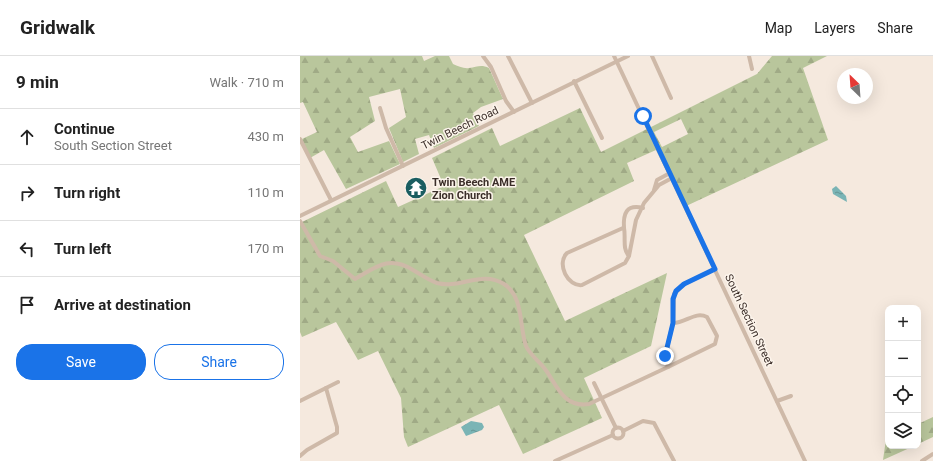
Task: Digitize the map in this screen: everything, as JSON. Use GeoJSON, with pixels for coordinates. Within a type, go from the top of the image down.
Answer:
{"type":"FeatureCollection","features":[{"type":"Feature","properties":{"kind":"street"},"geometry":{"type":"LineString","coordinates":[[483,56],[491,67],[506,101],[514,112]]}},
{"type":"Feature","properties":{"kind":"street"},"geometry":{"type":"LineString","coordinates":[[508,56],[532,103]]}},
{"type":"Feature","properties":{"kind":"street","name":"South Section Street"},"geometry":{"type":"LineString","coordinates":[[614,56],[805,461]]}},
{"type":"Feature","properties":{"kind":"street","name":"Twin Beech Road"},"geometry":{"type":"LineString","coordinates":[[300,216],[628,56]]}},
{"type":"Feature","properties":{"kind":"street"},"geometry":{"type":"LineString","coordinates":[[652,56],[671,98]]}},
{"type":"Feature","properties":{"kind":"street"},"geometry":{"type":"LineString","coordinates":[[749,56],[752,69]]}},
{"type":"Feature","properties":{"kind":"street"},"geometry":{"type":"LineString","coordinates":[[574,82],[602,138]]}},
{"type":"Feature","properties":{"kind":"street"},"geometry":{"type":"LineString","coordinates":[[380,108],[386,128],[403,166]]}},
{"type":"Feature","properties":{"kind":"street"},"geometry":{"type":"LineString","coordinates":[[300,139],[331,200]]}},
{"type":"Feature","properties":{"kind":"street"},"geometry":{"type":"LineString","coordinates":[[653,191],[656,182],[670,173]]}},
{"type":"Feature","properties":{"kind":"street"},"geometry":{"type":"LineString","coordinates":[[624,228],[616,229],[569,252],[563,258],[562,264],[570,281],[580,285],[618,268],[625,263],[636,220],[642,208],[653,191],[659,185],[672,178]]}},
{"type":"Feature","properties":{"kind":"street"},"geometry":{"type":"LineString","coordinates":[[628,256],[625,249],[623,218],[626,212],[634,207],[642,208]]}},
{"type":"Feature","properties":{"kind":"street"},"geometry":{"type":"LineString","coordinates":[[300,220],[320,256],[334,261],[354,279],[382,264],[395,262],[401,263],[431,281],[441,284],[452,284],[485,278],[496,280],[505,285],[517,302],[527,347],[545,368],[559,392],[566,398],[582,404],[589,404],[602,398],[712,346],[716,341],[717,336],[710,319],[704,316],[698,315],[681,323],[673,323]]}},
{"type":"Feature","properties":{"kind":"street"},"geometry":{"type":"LineString","coordinates":[[668,366],[665,356],[673,323],[673,299],[678,289],[686,282],[715,269]]}},
{"type":"Feature","properties":{"kind":"street"},"geometry":{"type":"LineString","coordinates":[[300,401],[338,382]]}},
{"type":"Feature","properties":{"kind":"street"},"geometry":{"type":"LineString","coordinates":[[594,382],[616,428]]}},
{"type":"Feature","properties":{"kind":"street"},"geometry":{"type":"LineString","coordinates":[[300,456],[307,450],[337,433],[337,424],[326,388]]}},
{"type":"Feature","properties":{"kind":"street"},"geometry":{"type":"LineString","coordinates":[[777,401],[791,396]]}},
{"type":"Feature","properties":{"kind":"street"},"geometry":{"type":"LineString","coordinates":[[623,431],[643,421],[654,422],[674,461]]}},
{"type":"Feature","properties":{"kind":"street"},"geometry":{"type":"LineString","coordinates":[[616,428],[621,428],[623,431]]}},
{"type":"Feature","properties":{"kind":"street"},"geometry":{"type":"LineString","coordinates":[[613,435],[613,430],[616,428]]}},
{"type":"Feature","properties":{"kind":"street"},"geometry":{"type":"LineString","coordinates":[[613,435],[617,439],[620,438],[623,436],[623,431]]}},
{"type":"Feature","properties":{"kind":"street"},"geometry":{"type":"LineString","coordinates":[[554,461],[613,435]]}},
{"type":"Feature","properties":{"kind":"street"},"geometry":{"type":"LineString","coordinates":[[922,461],[933,454]]}},
{"type":"Feature","properties":{"kind":"green space"},"geometry":{"type":"Polygon","coordinates":[[[300,56],[422,56],[424,61],[435,56],[449,56],[453,64],[461,67],[467,68],[481,66],[489,68],[503,99],[481,107],[473,113],[479,126],[434,148],[429,135],[415,139],[419,154],[403,162],[389,128],[406,117],[400,89],[369,97],[375,121],[350,137],[358,152],[389,141],[400,164],[346,189],[324,150],[310,158],[302,139],[317,132],[303,102],[300,103],[300,56]]]}},
{"type":"Feature","properties":{"kind":"green space"},"geometry":{"type":"Polygon","coordinates":[[[772,56],[827,56],[803,68],[828,140],[684,207],[656,150],[627,163],[634,181],[524,235],[565,321],[667,273],[651,346],[584,378],[602,418],[523,454],[499,405],[408,447],[404,437],[401,398],[378,351],[358,360],[336,322],[302,337],[300,332],[300,223],[386,181],[398,207],[444,186],[432,158],[492,128],[500,146],[580,108],[601,152],[757,74],[772,56]],[[681,119],[654,132],[662,147],[688,134],[681,119]]]}},
{"type":"Feature","properties":{"kind":"green space"},"geometry":{"type":"Polygon","coordinates":[[[933,417],[933,437],[921,443],[921,423],[933,417]]]}},
{"type":"Feature","properties":{"kind":"green space"},"geometry":{"type":"Polygon","coordinates":[[[885,446],[885,449],[907,449],[883,460],[885,446]]]}},
{"type":"Feature","properties":{"kind":"water"},"geometry":{"type":"Polygon","coordinates":[[[836,186],[846,196],[847,202],[833,194],[832,189],[836,186]]]}},
{"type":"Feature","properties":{"kind":"water"},"geometry":{"type":"Polygon","coordinates":[[[471,421],[482,423],[484,427],[482,430],[466,436],[461,427],[471,421]]]}},
{"type":"Feature","properties":{"kind":"place","name":"Twin Beech AME Zion Church"},"geometry":{"type":"Point","coordinates":[416,188]}},
{"type":"Feature","properties":{"kind":"route"},"geometry":{"type":"LineString","coordinates":[[643,116],[715,269],[684,284],[674,294],[673,323],[665,356]]}}]}
